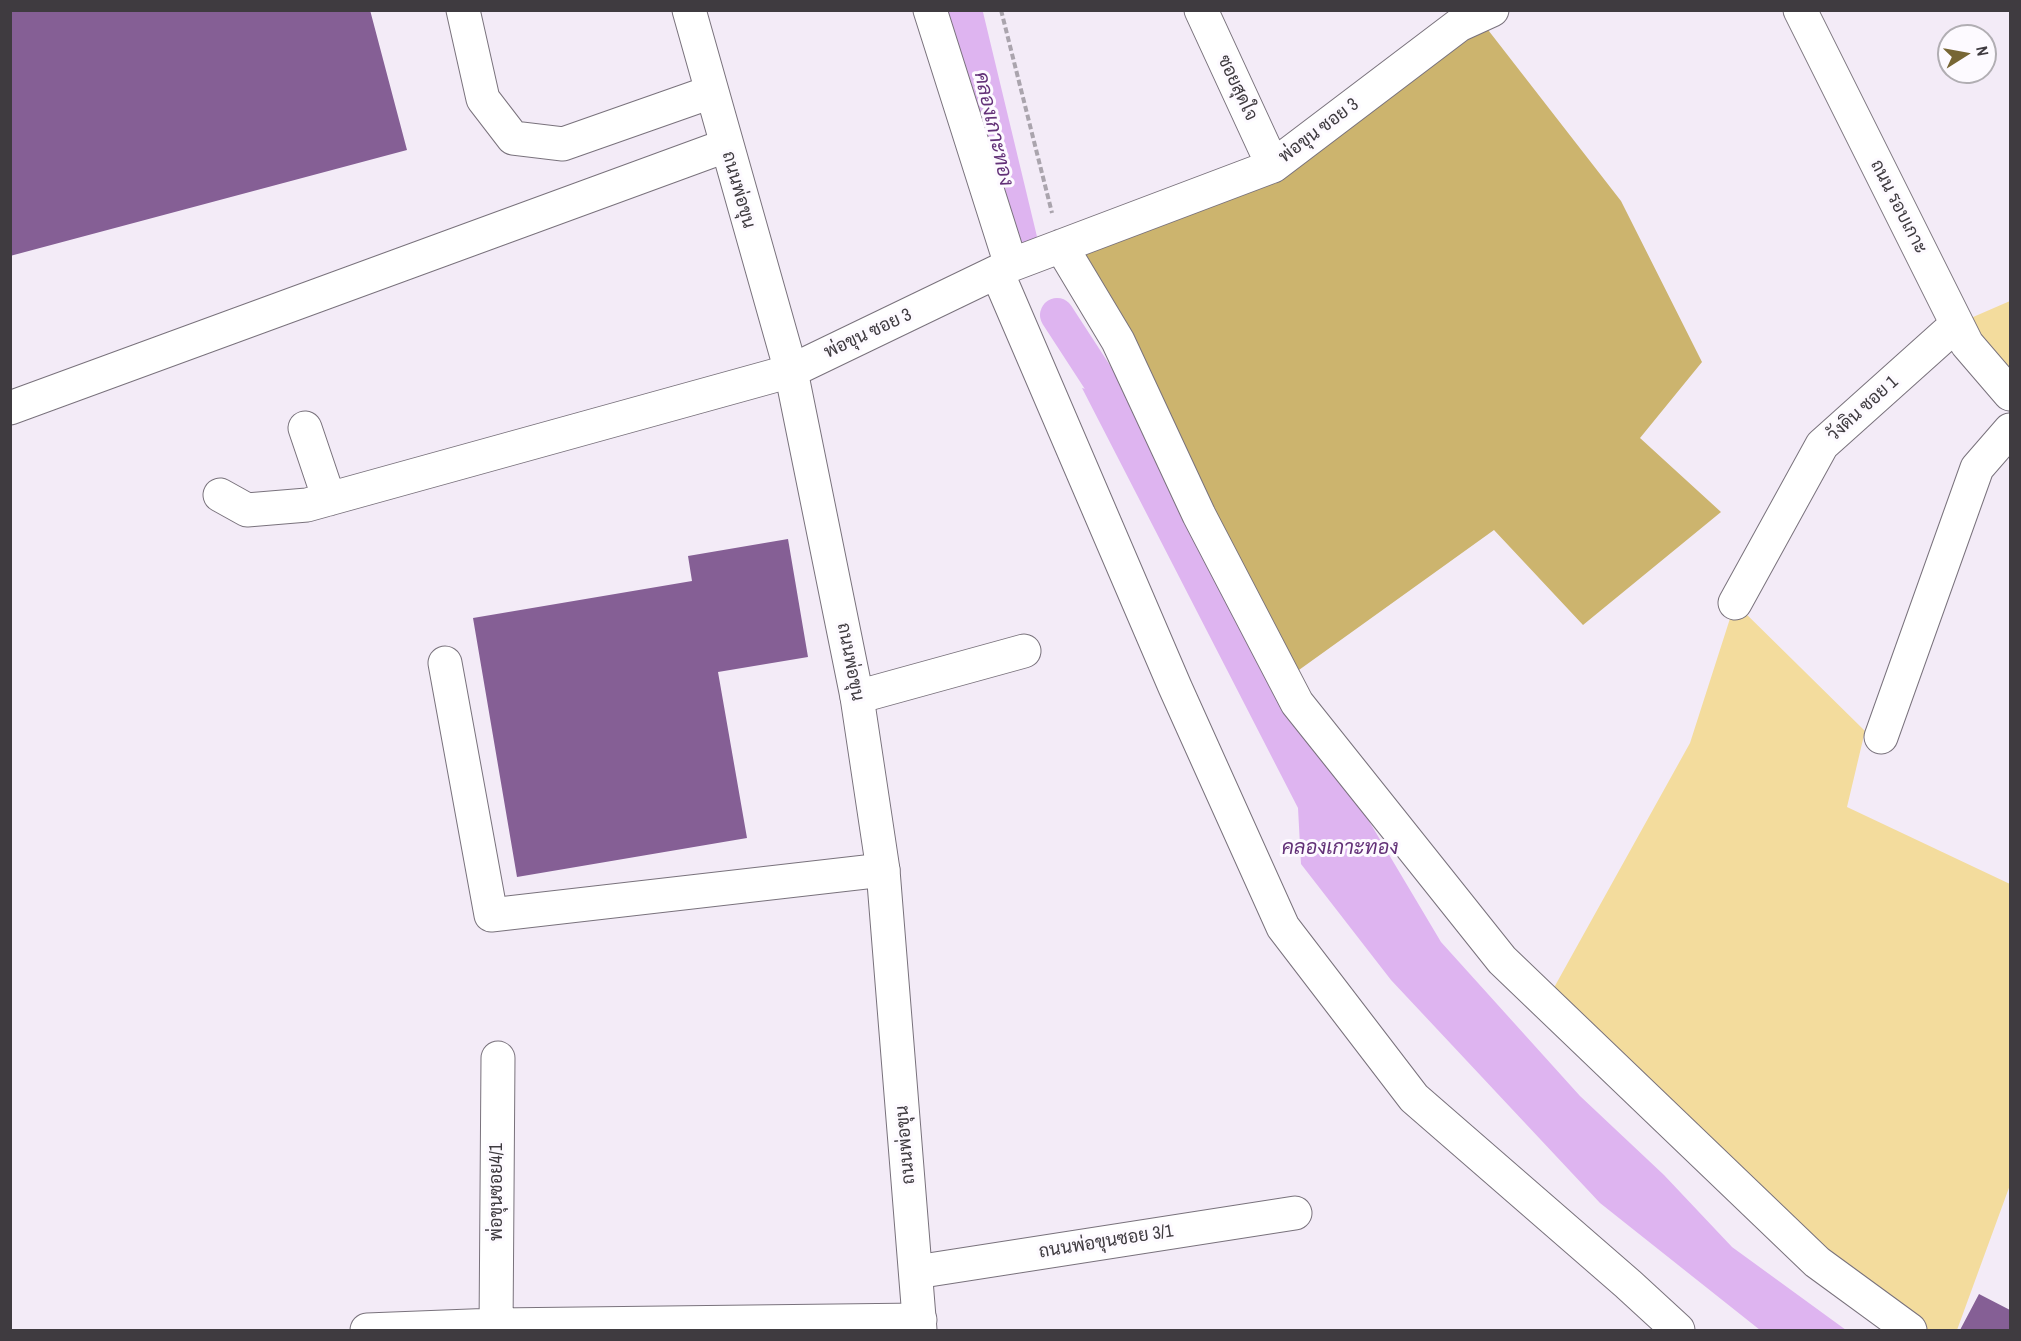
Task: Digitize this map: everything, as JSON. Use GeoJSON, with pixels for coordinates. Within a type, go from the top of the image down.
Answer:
{"type":"FeatureCollection","features":[{"type":"Feature","properties":{"kind":"street"},"geometry":{"type":"LineString","coordinates":[[463,10],[483,99],[513,138],[563,144],[711,92]]}},
{"type":"Feature","properties":{"kind":"street","name":"ถนนพ่อขุน"},"geometry":{"type":"LineString","coordinates":[[689,10],[725,146],[791,370],[857,697],[883,870],[920,1325]]}},
{"type":"Feature","properties":{"kind":"street"},"geometry":{"type":"LineString","coordinates":[[930,10],[1004,269],[1175,687],[1283,927],[1414,1098],[1678,1330]]}},
{"type":"Feature","properties":{"kind":"street","name":"พ่อขุน ซอย 3"},"geometry":{"type":"LineString","coordinates":[[220,495],[247,510],[307,505],[791,370],[1004,269],[1273,166],[1459,25],[1492,10]]}},
{"type":"Feature","properties":{"kind":"street","name":"ถนน รอบเกาะ"},"geometry":{"type":"LineString","coordinates":[[1800,10],[1967,344],[2010,394]]}},
{"type":"Feature","properties":{"kind":"street","name":"ซอยสุดใจ"},"geometry":{"type":"LineString","coordinates":[[1202,11],[1273,166]]}},
{"type":"Feature","properties":{"kind":"street"},"geometry":{"type":"LineString","coordinates":[[10,408],[725,146]]}},
{"type":"Feature","properties":{"kind":"street"},"geometry":{"type":"LineString","coordinates":[[1060,246],[1118,341],[1199,514],[1297,703],[1502,960],[1817,1262],[1910,1330]]}},
{"type":"Feature","properties":{"kind":"street","name":"วังดิน ซอย 1"},"geometry":{"type":"LineString","coordinates":[[1735,603],[1822,445],[1957,324]]}},
{"type":"Feature","properties":{"kind":"street"},"geometry":{"type":"LineString","coordinates":[[305,429],[329,499]]}},
{"type":"Feature","properties":{"kind":"street"},"geometry":{"type":"LineString","coordinates":[[1881,737],[1977,468],[2010,430]]}},
{"type":"Feature","properties":{"kind":"street"},"geometry":{"type":"LineString","coordinates":[[857,697],[1024,651]]}},
{"type":"Feature","properties":{"kind":"street"},"geometry":{"type":"LineString","coordinates":[[446,663],[491,915],[883,870]]}},
{"type":"Feature","properties":{"kind":"street","name":"พ่อขุนซอย4/1"},"geometry":{"type":"LineString","coordinates":[[496,1328],[498,1058]]}},
{"type":"Feature","properties":{"kind":"street","name":"ถนนพ่อขุนซอย 3/1"},"geometry":{"type":"LineString","coordinates":[[916,1272],[1295,1213]]}},
{"type":"Feature","properties":{"kind":"street"},"geometry":{"type":"LineString","coordinates":[[367,1330],[920,1325]]}},
{"type":"Feature","properties":{"kind":"path"},"geometry":{"type":"LineString","coordinates":[[1001,10],[1060,246]]}},
{"type":"Feature","properties":{"kind":"shaded area"},"geometry":{"type":"Polygon","coordinates":[[[1478,17],[1621,201],[1702,362],[1640,438],[1721,512],[1583,625],[1494,530],[1285,680],[1064,247],[1276,172],[1478,17]]]}},
{"type":"Feature","properties":{"kind":"shaded area"},"geometry":{"type":"Polygon","coordinates":[[[2010,301],[2010,392],[1957,324],[2010,301]]]}},
{"type":"Feature","properties":{"kind":"shaded area"},"geometry":{"type":"Polygon","coordinates":[[[1735,603],[1865,731],[1847,807],[2010,884],[2010,1185],[1957,1330],[1916,1330],[1546,1002],[1690,743],[1735,603]]]}},
{"type":"Feature","properties":{"kind":"water","name":"คลองเกาะทอง"},"geometry":{"type":"Polygon","coordinates":[[[1082,388],[1134,401],[1290,722],[1341,774],[1441,942],[1580,1096],[1664,1175],[1732,1247],[1846,1330],[1760,1330],[1600,1203],[1391,980],[1301,864],[1298,808],[1082,388]]]}},
{"type":"Feature","properties":{"kind":"building"},"geometry":{"type":"Polygon","coordinates":[[[10,10],[370,10],[407,150],[10,256],[10,10]]]}},
{"type":"Feature","properties":{"kind":"building"},"geometry":{"type":"Polygon","coordinates":[[[788,539],[808,657],[718,672],[747,838],[517,877],[473,618],[692,581],[688,556],[788,539]]]}},
{"type":"Feature","properties":{"kind":"building"},"geometry":{"type":"Polygon","coordinates":[[[1979,1294],[2010,1310],[2010,1330],[1960,1330],[1979,1294]]]}},
{"type":"Feature","properties":{"kind":"waterway","name":"คลองเกาะทอง"},"geometry":{"type":"LineString","coordinates":[[965,10],[1022,247]]}},
{"type":"Feature","properties":{"kind":"waterway","name":"คลองเกาะทอง"},"geometry":{"type":"LineString","coordinates":[[1057,315],[1109,395]]}}]}
